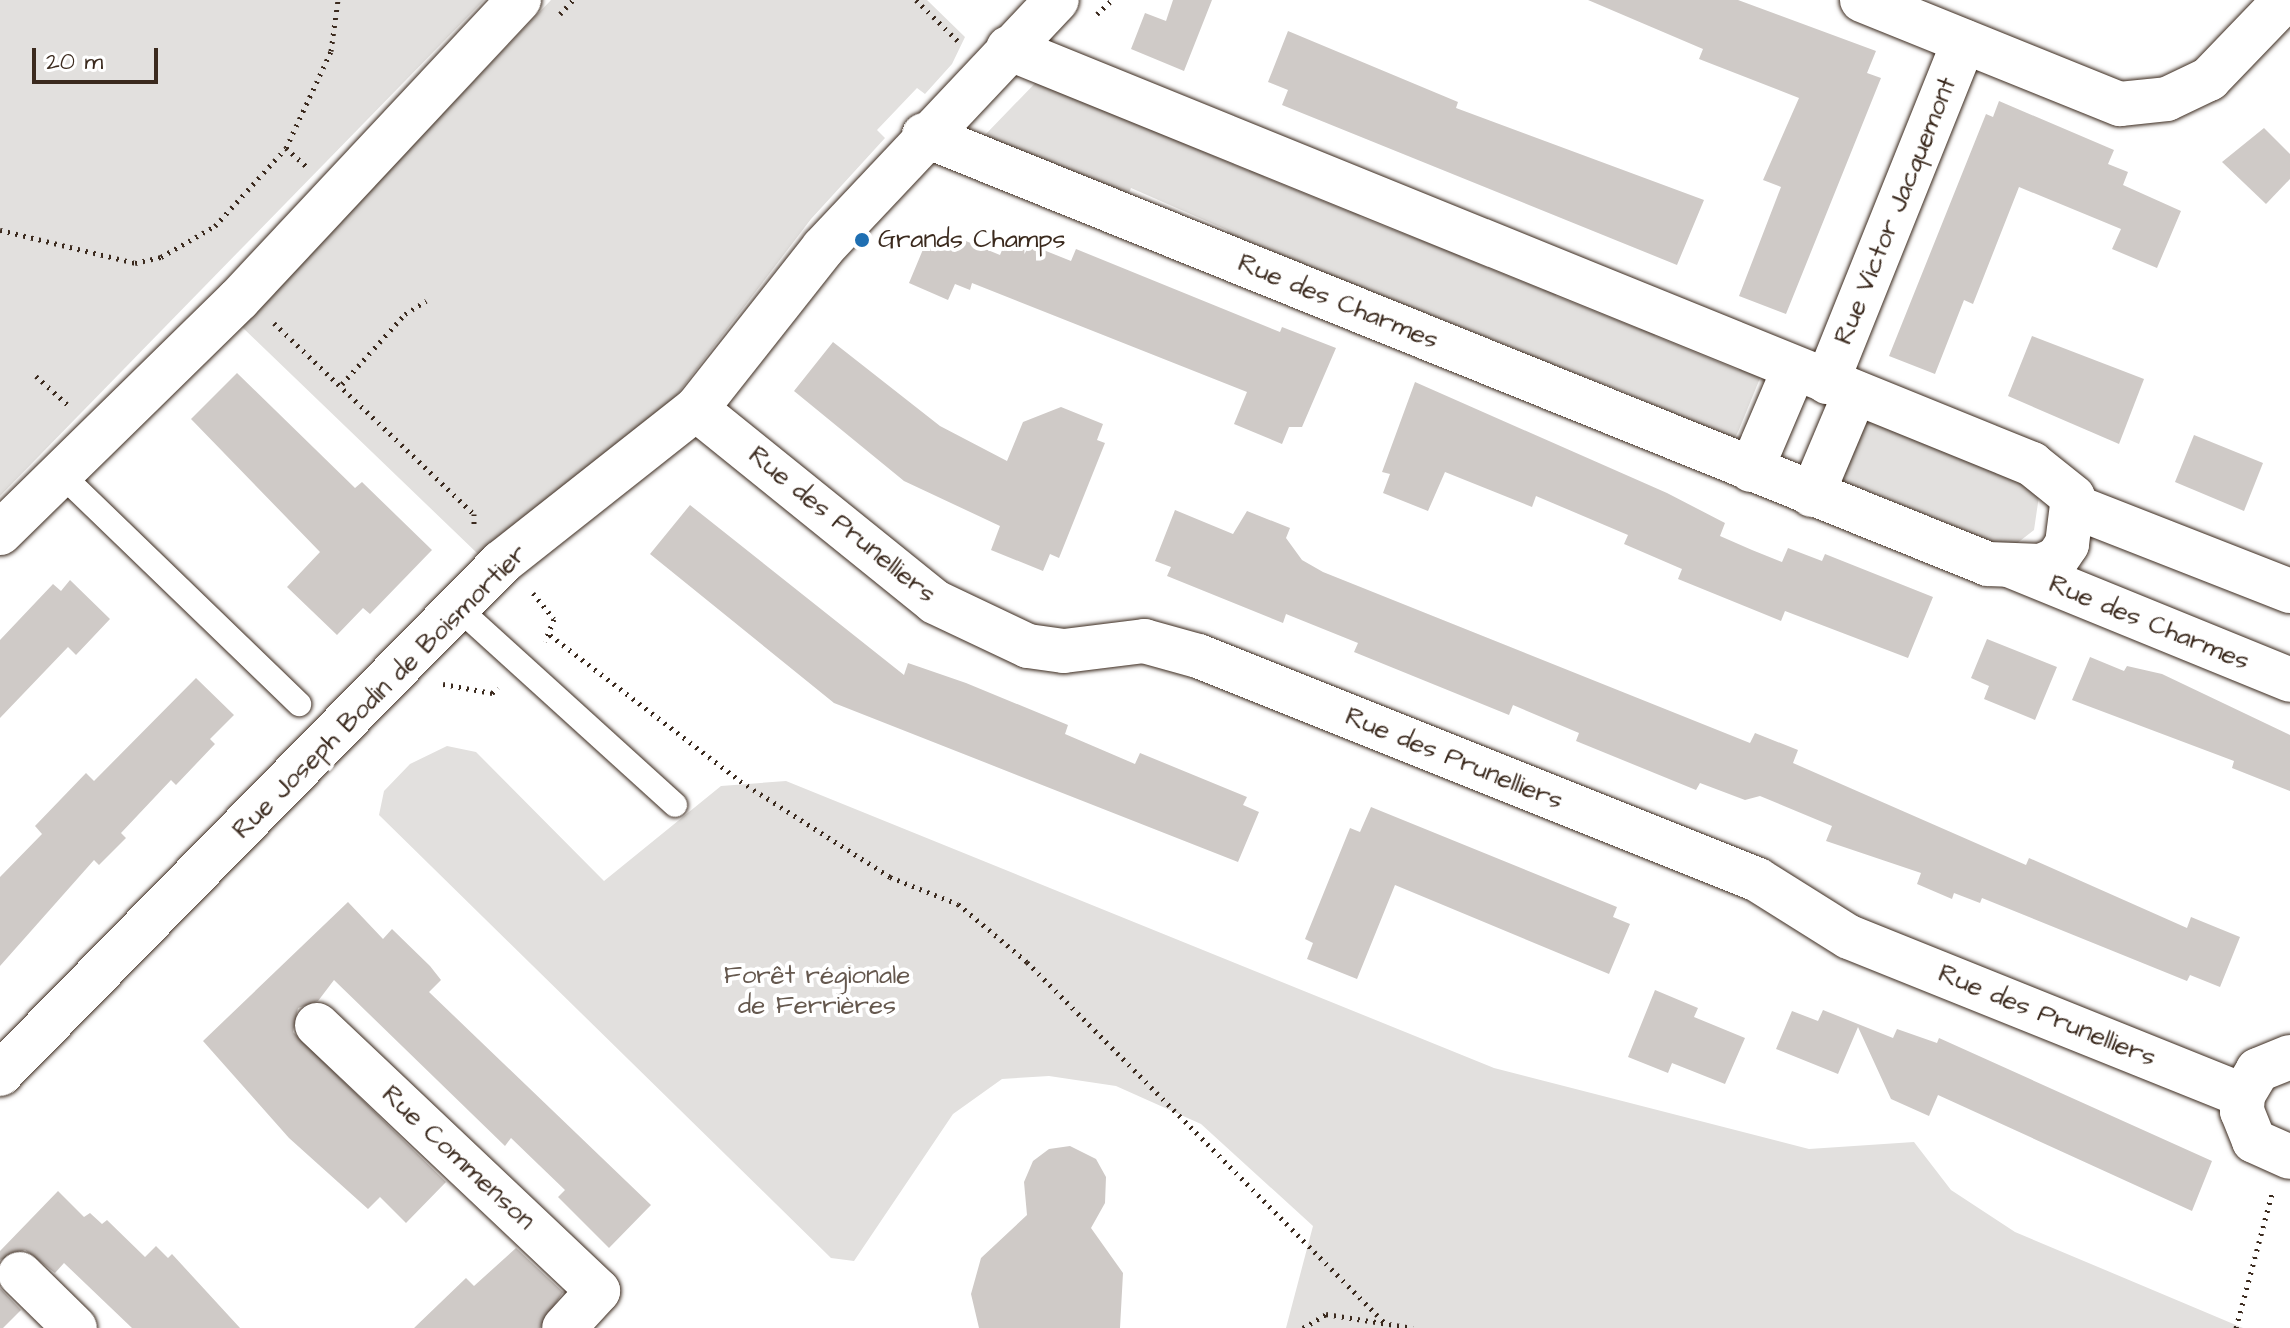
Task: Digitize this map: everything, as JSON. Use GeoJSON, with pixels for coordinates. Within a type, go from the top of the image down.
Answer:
{"type":"FeatureCollection","features":[{"type":"Feature","properties":{"kind":"street"},"geometry":{"type":"LineString","coordinates":[[0,533],[64,477],[519,0]]}},
{"type":"Feature","properties":{"kind":"street","name":"Rue Joseph Bodin de Boismortier"},"geometry":{"type":"LineString","coordinates":[[0,1074],[502,562],[696,409],[823,248],[924,135],[987,49],[1057,0]]}},
{"type":"Feature","properties":{"kind":"street"},"geometry":{"type":"LineString","coordinates":[[1862,0],[2120,104],[2167,99],[2209,79],[2285,0]]}},
{"type":"Feature","properties":{"kind":"street","name":"Rue Victor Jacquemont"},"geometry":{"type":"LineString","coordinates":[[1825,381],[1964,41]]}},
{"type":"Feature","properties":{"kind":"street"},"geometry":{"type":"LineString","coordinates":[[987,49],[2032,464],[2055,478],[2073,497],[2073,506],[2290,591]]}},
{"type":"Feature","properties":{"kind":"street","name":"Rue des Charmes"},"geometry":{"type":"LineString","coordinates":[[924,135],[1988,564],[2041,566],[2057,559],[2067,544],[2073,506]]}},
{"type":"Feature","properties":{"kind":"street"},"geometry":{"type":"LineString","coordinates":[[1751,470],[1825,381]]}},
{"type":"Feature","properties":{"kind":"street"},"geometry":{"type":"LineString","coordinates":[[1812,495],[1825,381]]}},
{"type":"Feature","properties":{"kind":"street","name":"Rue des Prunelliers"},"geometry":{"type":"LineString","coordinates":[[696,409],[935,602],[1028,646],[1064,651],[1144,641],[1198,656],[1758,880],[1849,937],[2243,1095]]}},
{"type":"Feature","properties":{"kind":"street","name":"Rue des Charmes"},"geometry":{"type":"LineString","coordinates":[[2009,565],[2290,680]]}},
{"type":"Feature","properties":{"kind":"street","name":"Rue Commenson"},"geometry":{"type":"LineString","coordinates":[[317,1025],[598,1291],[564,1328]]}},
{"type":"Feature","properties":{"kind":"street"},"geometry":{"type":"LineString","coordinates":[[2286,1157],[2267,1151],[2245,1127],[2243,1095],[2258,1070],[2290,1057]]}},
{"type":"Feature","properties":{"kind":"street"},"geometry":{"type":"LineString","coordinates":[[20,1274],[75,1328]]}},
{"type":"Feature","properties":{"kind":"lane"},"geometry":{"type":"LineString","coordinates":[[64,477],[299,704]]}},
{"type":"Feature","properties":{"kind":"lane"},"geometry":{"type":"LineString","coordinates":[[458,608],[675,805]]}},
{"type":"Feature","properties":{"kind":"path"},"geometry":{"type":"LineString","coordinates":[[0,230],[135,263],[161,257],[215,226],[286,148],[331,51],[338,0]]}},
{"type":"Feature","properties":{"kind":"path"},"geometry":{"type":"LineString","coordinates":[[916,0],[987,49]]}},
{"type":"Feature","properties":{"kind":"path"},"geometry":{"type":"LineString","coordinates":[[342,384],[405,314],[426,301]]}},
{"type":"Feature","properties":{"kind":"path"},"geometry":{"type":"LineString","coordinates":[[280,308],[269,319],[342,384],[474,514],[474,533],[502,562]]}},
{"type":"Feature","properties":{"kind":"path"},"geometry":{"type":"LineString","coordinates":[[550,635],[740,781],[890,877],[958,904],[1027,962],[1385,1323]]}},
{"type":"Feature","properties":{"kind":"path"},"geometry":{"type":"LineString","coordinates":[[2236,1328],[2286,1157]]}},
{"type":"Feature","properties":{"kind":"path"},"geometry":{"type":"LineString","coordinates":[[1303,1328],[1326,1314],[1413,1328]]}},
{"type":"Feature","properties":{"kind":"green space"},"geometry":{"type":"Polygon","coordinates":[[[0,0],[484,0],[0,496],[0,0]]]}},
{"type":"Feature","properties":{"kind":"green space"},"geometry":{"type":"Polygon","coordinates":[[[551,0],[927,0],[965,37],[952,64],[925,94],[917,88],[877,130],[885,138],[811,219],[673,400],[478,554],[241,326],[551,0]]]}},
{"type":"Feature","properties":{"kind":"green space"},"geometry":{"type":"Polygon","coordinates":[[[1043,75],[1164,123],[1164,135],[1249,171],[1259,161],[1264,177],[1350,212],[1356,201],[1360,217],[1446,250],[1460,243],[1461,257],[1543,290],[1557,282],[1556,296],[1639,329],[1655,322],[1655,336],[1738,370],[1750,361],[1765,366],[1738,432],[1729,448],[1715,431],[1617,389],[1531,356],[1523,363],[1519,350],[1335,277],[1326,285],[1323,272],[1240,238],[1230,245],[1227,230],[1131,188],[1125,203],[984,136],[1043,75]]]}},
{"type":"Feature","properties":{"kind":"green space"},"geometry":{"type":"Polygon","coordinates":[[[1868,408],[2004,464],[2039,496],[2034,530],[2007,551],[1968,545],[1969,532],[1853,485],[1845,495],[1834,490],[1868,408]]]}},
{"type":"Feature","properties":{"kind":"green space","name":"Forêt régionale de Ferrières"},"geometry":{"type":"Polygon","coordinates":[[[447,746],[476,752],[604,881],[721,786],[786,781],[1494,1068],[1809,1149],[1914,1142],[1951,1190],[2015,1232],[2243,1328],[1286,1328],[1313,1226],[1201,1124],[1116,1086],[1049,1076],[1002,1079],[953,1114],[854,1261],[831,1258],[379,815],[384,791],[410,764],[447,746]]]}},
{"type":"Feature","properties":{"kind":"building"},"geometry":{"type":"Polygon","coordinates":[[[1173,0],[1212,0],[1184,71],[1131,49],[1145,13],[1166,21],[1173,0]]]}},
{"type":"Feature","properties":{"kind":"building"},"geometry":{"type":"Polygon","coordinates":[[[1588,0],[1738,0],[1876,51],[1867,73],[1881,78],[1786,314],[1739,296],[1781,187],[1763,180],[1799,98],[1699,59],[1703,49],[1588,0]]]}},
{"type":"Feature","properties":{"kind":"building"},"geometry":{"type":"Polygon","coordinates":[[[1288,31],[1458,102],[1456,108],[1704,200],[1677,265],[1282,105],[1288,90],[1268,82],[1288,31]]]}},
{"type":"Feature","properties":{"kind":"building"},"geometry":{"type":"Polygon","coordinates":[[[1999,101],[2114,150],[2108,164],[2128,172],[2123,185],[2181,211],[2157,268],[2112,249],[2121,229],[2019,187],[1973,304],[1964,300],[1935,374],[1889,356],[1986,114],[1993,117],[1999,101]]]}},
{"type":"Feature","properties":{"kind":"building"},"geometry":{"type":"Polygon","coordinates":[[[2264,128],[2290,154],[2290,179],[2266,204],[2222,162],[2264,128]]]}},
{"type":"Feature","properties":{"kind":"building"},"geometry":{"type":"Polygon","coordinates":[[[929,235],[948,242],[951,235],[1000,255],[1005,243],[1022,251],[1026,243],[1071,261],[1076,249],[1280,332],[1282,327],[1336,348],[1302,427],[1289,427],[1282,444],[1234,424],[1247,392],[972,283],[970,290],[955,284],[948,300],[909,283],[929,235]]]}},
{"type":"Feature","properties":{"kind":"building"},"geometry":{"type":"Polygon","coordinates":[[[2032,336],[2144,379],[2119,444],[2008,396],[2032,336]]]}},
{"type":"Feature","properties":{"kind":"building"},"geometry":{"type":"Polygon","coordinates":[[[833,342],[940,426],[1007,461],[1023,422],[1061,407],[1103,424],[1097,440],[1105,443],[1059,558],[1050,554],[1043,571],[991,550],[1000,526],[904,481],[794,391],[833,342]]]}},
{"type":"Feature","properties":{"kind":"building"},"geometry":{"type":"Polygon","coordinates":[[[237,373],[355,488],[362,482],[432,550],[370,614],[363,608],[337,635],[287,587],[320,552],[191,419],[237,373]]]}},
{"type":"Feature","properties":{"kind":"building"},"geometry":{"type":"Polygon","coordinates":[[[1415,382],[1667,493],[1725,523],[1720,536],[1752,550],[1782,562],[1788,548],[1822,561],[1825,554],[1933,597],[1908,658],[1785,611],[1781,621],[1678,579],[1682,569],[1624,544],[1628,535],[1536,496],[1532,507],[1445,472],[1428,511],[1383,493],[1390,474],[1382,472],[1415,382]]]}},
{"type":"Feature","properties":{"kind":"building"},"geometry":{"type":"Polygon","coordinates":[[[2194,435],[2263,463],[2244,511],[2175,482],[2194,435]]]}},
{"type":"Feature","properties":{"kind":"building"},"geometry":{"type":"Polygon","coordinates":[[[690,505],[904,675],[908,663],[966,683],[1068,725],[1065,734],[1135,764],[1140,753],[1247,797],[1243,805],[1259,812],[1238,862],[834,703],[650,554],[690,505]]]}},
{"type":"Feature","properties":{"kind":"building"},"geometry":{"type":"Polygon","coordinates":[[[1175,510],[1233,534],[1247,511],[1290,528],[1286,538],[1302,560],[1323,572],[1750,743],[1755,733],[1798,750],[1793,763],[2026,865],[2029,858],[2187,928],[2191,917],[2240,937],[2220,987],[2190,975],[2187,981],[1982,898],[1980,903],[1954,893],[1952,899],[1917,884],[1921,873],[1826,841],[1832,826],[1760,796],[1745,800],[1700,783],[1696,790],[1576,741],[1579,733],[1513,705],[1509,715],[1354,652],[1358,643],[1286,614],[1283,623],[1167,576],[1171,567],[1155,561],[1175,510]]]}},
{"type":"Feature","properties":{"kind":"building"},"geometry":{"type":"Polygon","coordinates":[[[70,580],[110,619],[76,655],[68,647],[0,718],[0,640],[53,584],[61,591],[70,580]]]}},
{"type":"Feature","properties":{"kind":"building"},"geometry":{"type":"Polygon","coordinates":[[[1987,639],[2057,667],[2035,720],[1984,699],[1989,686],[1971,678],[1987,639]]]}},
{"type":"Feature","properties":{"kind":"building"},"geometry":{"type":"Polygon","coordinates":[[[2090,657],[2124,671],[2127,666],[2162,674],[2290,735],[2290,791],[2232,768],[2234,761],[2072,700],[2090,657]]]}},
{"type":"Feature","properties":{"kind":"building"},"geometry":{"type":"Polygon","coordinates":[[[196,678],[234,715],[210,739],[215,744],[176,785],[171,780],[121,833],[126,838],[99,865],[94,860],[0,966],[0,877],[42,834],[35,826],[86,773],[94,781],[196,678]]]}},
{"type":"Feature","properties":{"kind":"building"},"geometry":{"type":"Polygon","coordinates":[[[1371,807],[1617,907],[1613,917],[1630,924],[1609,974],[1395,885],[1357,979],[1307,959],[1313,943],[1305,939],[1350,828],[1360,832],[1371,807]]]}},
{"type":"Feature","properties":{"kind":"building"},"geometry":{"type":"Polygon","coordinates":[[[348,902],[383,939],[392,929],[430,966],[441,980],[429,992],[651,1205],[609,1248],[558,1197],[565,1190],[511,1138],[505,1146],[334,980],[318,1001],[298,1008],[293,1032],[446,1182],[406,1223],[380,1197],[368,1209],[289,1138],[203,1041],[348,902]]]}},
{"type":"Feature","properties":{"kind":"building"},"geometry":{"type":"Polygon","coordinates":[[[1655,990],[1698,1008],[1694,1017],[1745,1038],[1725,1084],[1672,1063],[1668,1073],[1628,1057],[1655,990]]]}},
{"type":"Feature","properties":{"kind":"building"},"geometry":{"type":"Polygon","coordinates":[[[1823,1010],[1893,1038],[1897,1029],[1937,1043],[1939,1038],[2212,1161],[2192,1211],[1938,1095],[1929,1116],[1891,1099],[1858,1027],[1838,1074],[1776,1049],[1792,1011],[1818,1021],[1823,1010]]]}},
{"type":"Feature","properties":{"kind":"building"},"geometry":{"type":"Polygon","coordinates":[[[1070,1146],[1096,1159],[1106,1177],[1105,1203],[1091,1228],[1123,1273],[1120,1328],[979,1328],[971,1294],[981,1258],[1027,1215],[1024,1182],[1033,1161],[1049,1149],[1070,1146]]]}},
{"type":"Feature","properties":{"kind":"building"},"geometry":{"type":"Polygon","coordinates":[[[58,1191],[84,1217],[90,1213],[102,1224],[107,1220],[145,1257],[156,1246],[168,1258],[172,1254],[240,1328],[132,1328],[64,1263],[55,1273],[25,1250],[0,1260],[0,1251],[58,1191]]]}},
{"type":"Feature","properties":{"kind":"building"},"geometry":{"type":"Polygon","coordinates":[[[516,1248],[563,1292],[540,1328],[414,1328],[466,1278],[474,1286],[516,1248]]]}},
{"type":"Feature","properties":{"kind":"building"},"geometry":{"type":"Polygon","coordinates":[[[0,1288],[21,1310],[3,1328],[0,1328],[0,1288]]]}},
{"type":"Feature","properties":{"kind":"place","name":"Grands Champs"},"geometry":{"type":"Point","coordinates":[862,240]}}]}
